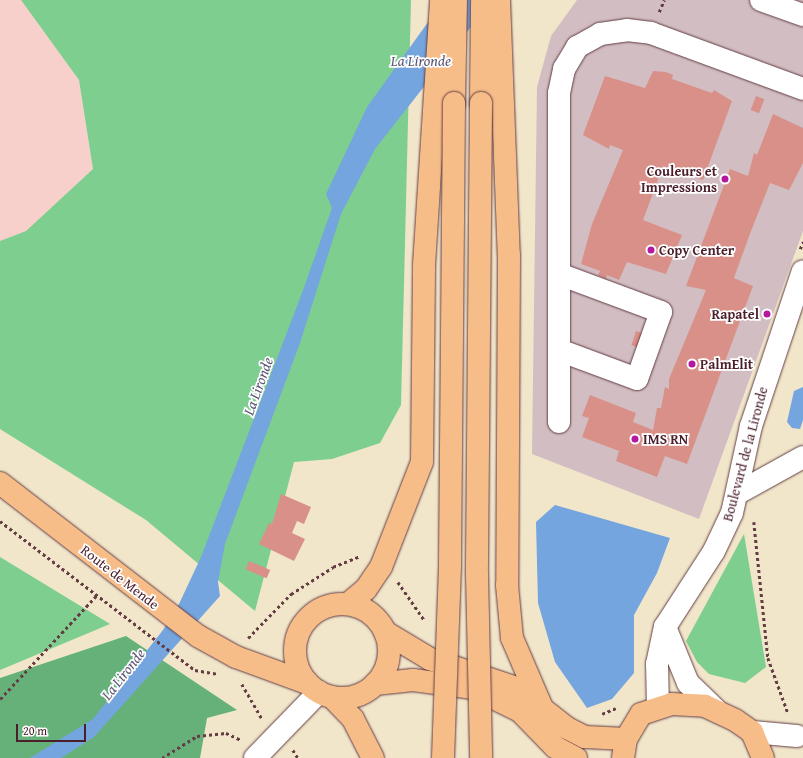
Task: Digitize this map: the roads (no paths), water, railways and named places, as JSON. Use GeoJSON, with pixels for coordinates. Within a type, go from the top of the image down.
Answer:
{"type":"FeatureCollection","features":[{"type":"Feature","properties":{"kind":"main road"},"geometry":{"type":"LineString","coordinates":[[348,604],[366,589],[381,567],[422,462],[424,265],[442,0]]}},
{"type":"Feature","properties":{"kind":"main road"},"geometry":{"type":"LineString","coordinates":[[443,758],[450,563],[456,0]]}},
{"type":"Feature","properties":{"kind":"main road"},"geometry":{"type":"LineString","coordinates":[[499,0],[509,255],[507,585],[512,638],[543,710]]}},
{"type":"Feature","properties":{"kind":"main road"},"geometry":{"type":"LineString","coordinates":[[481,758],[478,575],[482,8]]}},
{"type":"Feature","properties":{"kind":"main road","name":"Route de Mende"},"geometry":{"type":"LineString","coordinates":[[0,483],[121,578],[243,669],[320,691]]}},
{"type":"Feature","properties":{"kind":"main road"},"geometry":{"type":"LineString","coordinates":[[373,758],[353,719],[298,671],[295,642],[300,628],[321,609],[348,604],[364,609],[385,632],[430,659],[516,688],[543,710],[585,737],[625,748],[641,714],[658,707],[691,704],[718,712],[752,732],[763,758]]}},
{"type":"Feature","properties":{"kind":"main road"},"geometry":{"type":"LineString","coordinates":[[375,684],[388,659],[385,632]]}},
{"type":"Feature","properties":{"kind":"main road"},"geometry":{"type":"LineString","coordinates":[[243,669],[282,651],[295,642]]}},
{"type":"Feature","properties":{"kind":"main road"},"geometry":{"type":"LineString","coordinates":[[320,691],[356,696],[375,684],[413,680],[473,688],[520,711],[555,747],[576,758]]}},
{"type":"Feature","properties":{"kind":"street"},"geometry":{"type":"LineString","coordinates":[[761,0],[803,15]]}},
{"type":"Feature","properties":{"kind":"street"},"geometry":{"type":"LineString","coordinates":[[559,422],[559,93],[564,69],[577,47],[600,34],[627,30],[651,33],[803,89]]}},
{"type":"Feature","properties":{"kind":"street","name":"Boulevard de la Lironde"},"geometry":{"type":"LineString","coordinates":[[658,707],[657,664],[665,627],[714,551],[735,503],[752,426],[803,271]]}},
{"type":"Feature","properties":{"kind":"street"},"geometry":{"type":"LineString","coordinates":[[559,274],[662,312],[637,379],[559,350]]}},
{"type":"Feature","properties":{"kind":"street"},"geometry":{"type":"LineString","coordinates":[[735,503],[803,457]]}},
{"type":"Feature","properties":{"kind":"street"},"geometry":{"type":"LineString","coordinates":[[665,627],[688,683],[718,712]]}},
{"type":"Feature","properties":{"kind":"street"},"geometry":{"type":"LineString","coordinates":[[256,757],[320,691]]}},
{"type":"Feature","properties":{"kind":"street"},"geometry":{"type":"LineString","coordinates":[[752,732],[800,735]]}},
{"type":"Feature","properties":{"kind":"street"},"geometry":{"type":"LineString","coordinates":[[768,758],[800,735]]}},
{"type":"Feature","properties":{"kind":"water","name":"La Lironde"},"geometry":{"type":"Polygon","coordinates":[[[444,0],[492,0],[375,149],[341,214],[300,343],[225,544],[218,582],[220,596],[94,737],[61,758],[30,758],[93,719],[163,630],[179,604],[201,557],[302,293],[332,208],[326,194],[367,107],[444,0]]]}},
{"type":"Feature","properties":{"kind":"water"},"geometry":{"type":"Polygon","coordinates":[[[803,387],[803,420],[800,429],[792,428],[787,422],[794,391],[803,387]]]}},
{"type":"Feature","properties":{"kind":"water"},"geometry":{"type":"Polygon","coordinates":[[[555,505],[670,538],[657,573],[634,615],[634,673],[612,699],[587,708],[555,662],[538,603],[536,522],[555,505]]]}},
{"type":"Feature","properties":{"kind":"place","name":"Couleurs et Impressions"},"geometry":{"type":"Point","coordinates":[725,179]}},
{"type":"Feature","properties":{"kind":"place","name":"Copy Center"},"geometry":{"type":"Point","coordinates":[651,250]}},
{"type":"Feature","properties":{"kind":"place","name":"Rapatel"},"geometry":{"type":"Point","coordinates":[767,314]}},
{"type":"Feature","properties":{"kind":"place","name":"PalmElit"},"geometry":{"type":"Point","coordinates":[692,364]}},
{"type":"Feature","properties":{"kind":"place","name":"IMS RN"},"geometry":{"type":"Point","coordinates":[635,439]}}]}
